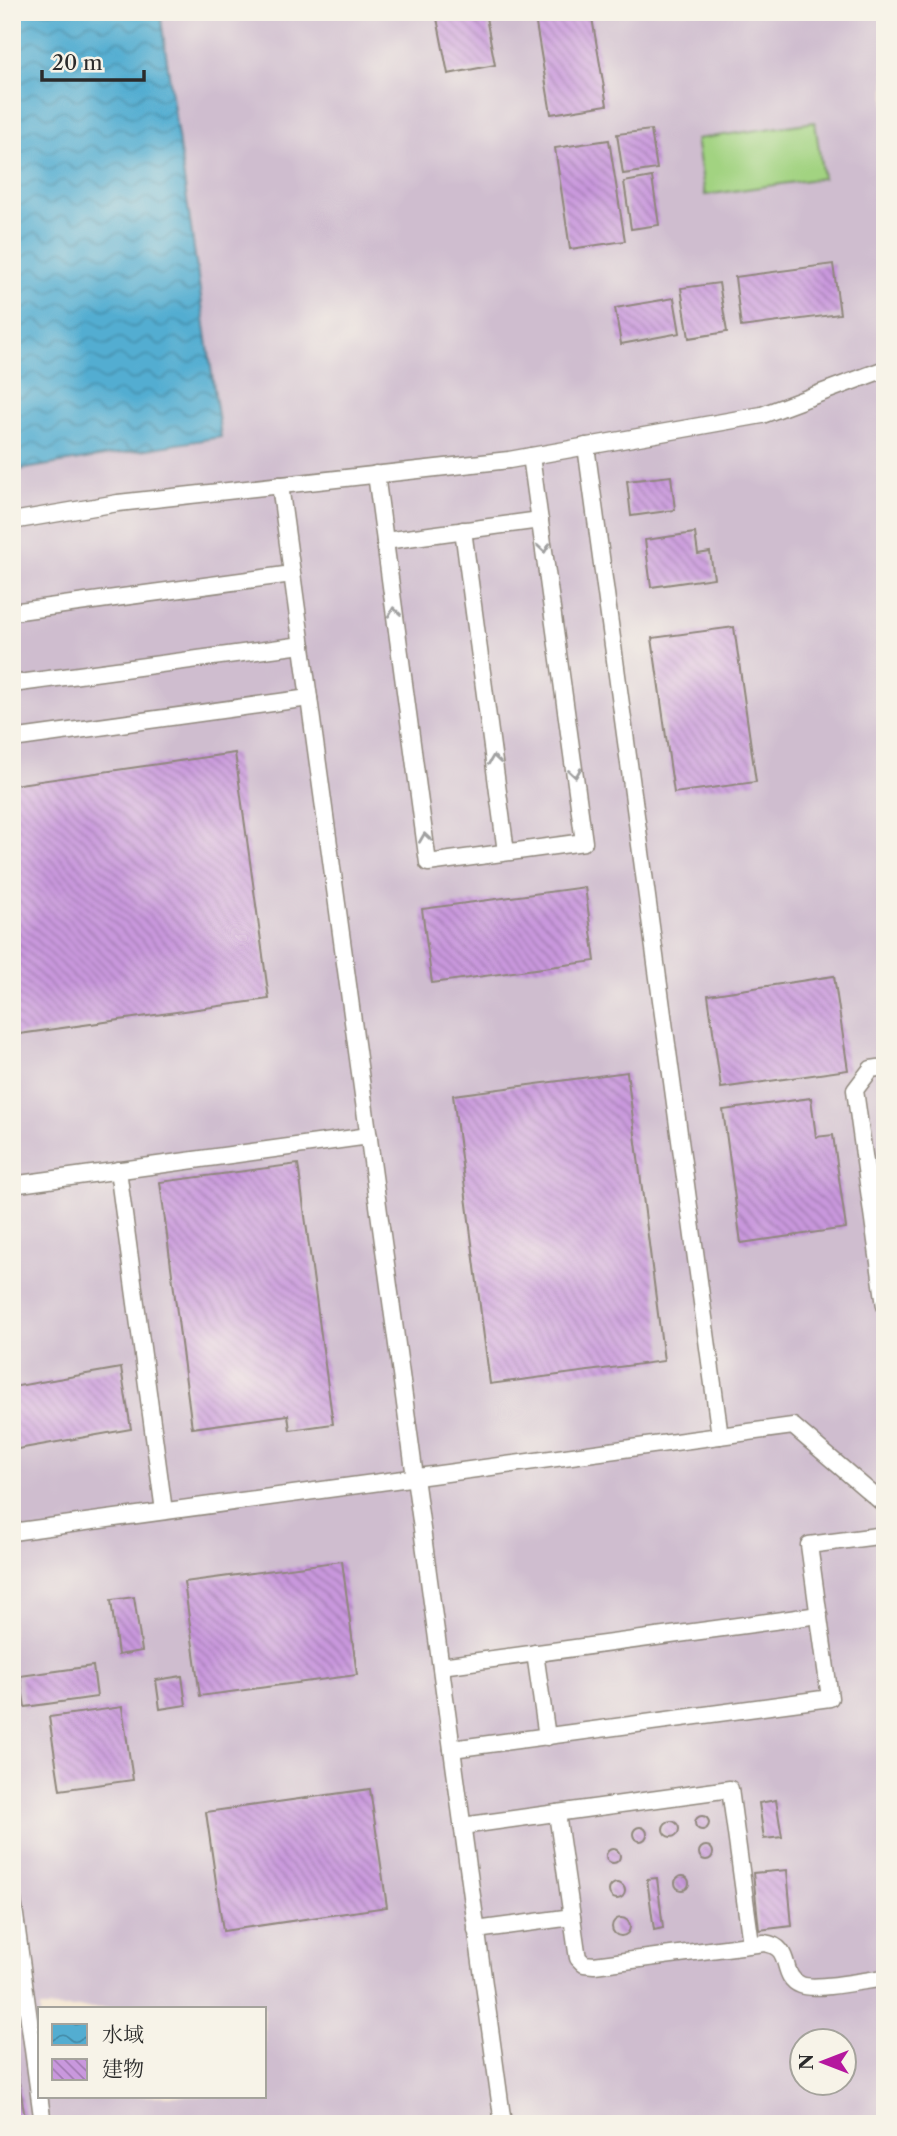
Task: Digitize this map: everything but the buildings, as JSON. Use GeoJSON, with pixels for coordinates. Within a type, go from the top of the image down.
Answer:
{"type":"FeatureCollection","features":[{"type":"Feature","properties":{"kind":"lane"},"geometry":{"type":"LineString","coordinates":[[12,522],[118,503],[531,456],[762,415],[885,369]]}},
{"type":"Feature","properties":{"kind":"lane"},"geometry":{"type":"LineString","coordinates":[[586,446],[720,1436]]}},
{"type":"Feature","properties":{"kind":"lane"},"geometry":{"type":"LineString","coordinates":[[376,474],[428,863],[584,842],[531,456]]}},
{"type":"Feature","properties":{"kind":"lane"},"geometry":{"type":"LineString","coordinates":[[280,485],[503,2124]]}},
{"type":"Feature","properties":{"kind":"lane"},"geometry":{"type":"LineString","coordinates":[[385,541],[540,520]]}},
{"type":"Feature","properties":{"kind":"lane"},"geometry":{"type":"LineString","coordinates":[[463,530],[506,852]]}},
{"type":"Feature","properties":{"kind":"lane"},"geometry":{"type":"LineString","coordinates":[[12,612],[292,574]]}},
{"type":"Feature","properties":{"kind":"lane"},"geometry":{"type":"LineString","coordinates":[[12,684],[302,645]]}},
{"type":"Feature","properties":{"kind":"lane"},"geometry":{"type":"LineString","coordinates":[[12,739],[309,698]]}},
{"type":"Feature","properties":{"kind":"lane"},"geometry":{"type":"LineString","coordinates":[[885,1067],[871,1069],[855,1090],[885,1306]]}},
{"type":"Feature","properties":{"kind":"lane"},"geometry":{"type":"LineString","coordinates":[[12,1185],[369,1136]]}},
{"type":"Feature","properties":{"kind":"lane"},"geometry":{"type":"LineString","coordinates":[[118,1170],[164,1511]]}},
{"type":"Feature","properties":{"kind":"lane"},"geometry":{"type":"LineString","coordinates":[[12,1532],[793,1426],[885,1505]]}},
{"type":"Feature","properties":{"kind":"lane"},"geometry":{"type":"LineString","coordinates":[[452,1749],[830,1698],[809,1545],[885,1535]]}},
{"type":"Feature","properties":{"kind":"lane"},"geometry":{"type":"LineString","coordinates":[[441,1666],[818,1615]]}},
{"type":"Feature","properties":{"kind":"lane"},"geometry":{"type":"LineString","coordinates":[[535,1653],[547,1737]]}},
{"type":"Feature","properties":{"kind":"lane"},"geometry":{"type":"LineString","coordinates":[[462,1826],[730,1789],[751,1944]]}},
{"type":"Feature","properties":{"kind":"lane"},"geometry":{"type":"LineString","coordinates":[[557,1813],[578,1958],[587,1965],[764,1943],[782,1950],[793,1979],[806,1986],[885,1978]]}},
{"type":"Feature","properties":{"kind":"lane"},"geometry":{"type":"LineString","coordinates":[[12,1893],[38,2087]]}},
{"type":"Feature","properties":{"kind":"lane"},"geometry":{"type":"LineString","coordinates":[[476,1930],[572,1917]]}},
{"type":"Feature","properties":{"kind":"lane"},"geometry":{"type":"LineString","coordinates":[[40,2098],[43,2124]]}},
{"type":"Feature","properties":{"kind":"shaded area"},"geometry":{"type":"Polygon","coordinates":[[[160,12],[885,12],[885,2124],[12,2124],[12,471],[221,437],[160,12]]]}},
{"type":"Feature","properties":{"kind":"green space"},"geometry":{"type":"Polygon","coordinates":[[[815,122],[823,178],[705,195],[696,139],[815,122]]]}},
{"type":"Feature","properties":{"kind":"water"},"geometry":{"type":"Polygon","coordinates":[[[12,12],[160,12],[221,437],[12,471],[12,12]]]}}]}
